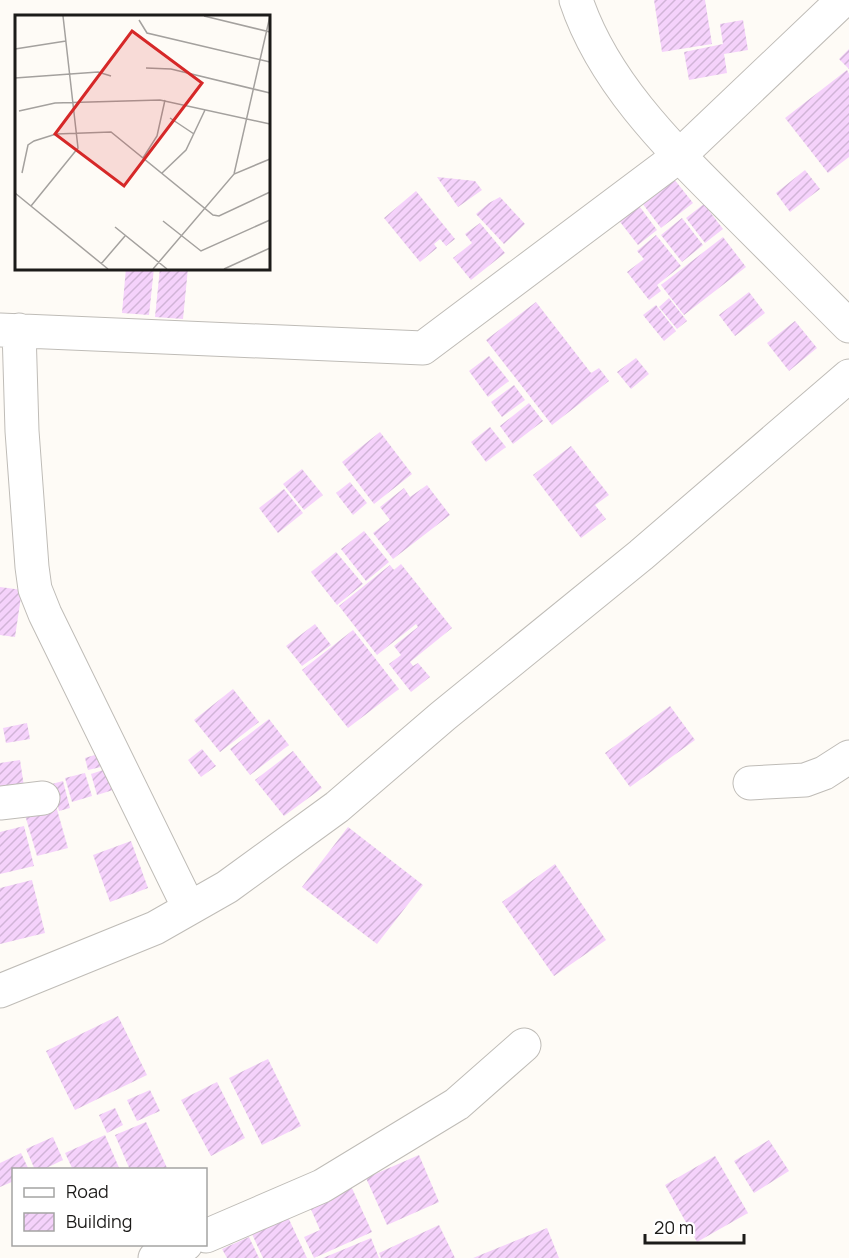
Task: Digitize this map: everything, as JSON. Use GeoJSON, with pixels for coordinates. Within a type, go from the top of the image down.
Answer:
{"type":"FeatureCollection","features":[{"type":"Feature","properties":{"kind":"street"},"geometry":{"type":"LineString","coordinates":[[576,0],[583,22],[615,80],[680,156],[849,326]]}},
{"type":"Feature","properties":{"kind":"street"},"geometry":{"type":"LineString","coordinates":[[189,908],[37,595],[32,567],[22,431],[10,330],[423,348],[680,156],[843,0]]}},
{"type":"Feature","properties":{"kind":"street"},"geometry":{"type":"LineString","coordinates":[[0,991],[155,928],[227,887],[337,807],[443,716],[641,555],[849,376]]}},
{"type":"Feature","properties":{"kind":"street"},"geometry":{"type":"LineString","coordinates":[[750,783],[805,780],[824,773],[849,757]]}},
{"type":"Feature","properties":{"kind":"street"},"geometry":{"type":"LineString","coordinates":[[0,803],[43,798]]}},
{"type":"Feature","properties":{"kind":"street"},"geometry":{"type":"LineString","coordinates":[[207,1236],[322,1186],[457,1104],[524,1045]]}},
{"type":"Feature","properties":{"kind":"street"},"geometry":{"type":"LineString","coordinates":[[155,1258],[184,1246]]}},
{"type":"Feature","properties":{"kind":"building"},"geometry":{"type":"Polygon","coordinates":[[[654,0],[705,0],[712,44],[662,52],[654,0]]]}},
{"type":"Feature","properties":{"kind":"building"},"geometry":{"type":"Polygon","coordinates":[[[743,20],[748,50],[724,54],[727,73],[689,80],[684,52],[723,44],[720,24],[743,20]]]}},
{"type":"Feature","properties":{"kind":"building"},"geometry":{"type":"Polygon","coordinates":[[[849,49],[849,69],[839,59],[849,49]]]}},
{"type":"Feature","properties":{"kind":"building"},"geometry":{"type":"Polygon","coordinates":[[[847,70],[849,74],[849,157],[828,173],[785,118],[847,70]]]}},
{"type":"Feature","properties":{"kind":"building"},"geometry":{"type":"Polygon","coordinates":[[[805,170],[820,189],[790,212],[776,193],[805,170]]]}},
{"type":"Feature","properties":{"kind":"building"},"geometry":{"type":"Polygon","coordinates":[[[437,177],[475,181],[482,190],[458,207],[437,177]]]}},
{"type":"Feature","properties":{"kind":"building"},"geometry":{"type":"Polygon","coordinates":[[[674,179],[693,203],[661,228],[642,203],[674,179]]]}},
{"type":"Feature","properties":{"kind":"building"},"geometry":{"type":"Polygon","coordinates":[[[416,191],[455,239],[446,246],[440,239],[434,244],[437,248],[420,262],[384,218],[416,191]]]}},
{"type":"Feature","properties":{"kind":"building"},"geometry":{"type":"Polygon","coordinates":[[[500,197],[525,224],[504,244],[476,214],[500,197]]]}},
{"type":"Feature","properties":{"kind":"building"},"geometry":{"type":"Polygon","coordinates":[[[637,203],[657,230],[638,245],[617,218],[637,203]]]}},
{"type":"Feature","properties":{"kind":"building"},"geometry":{"type":"Polygon","coordinates":[[[704,204],[723,229],[705,243],[686,218],[704,204]]]}},
{"type":"Feature","properties":{"kind":"building"},"geometry":{"type":"Polygon","coordinates":[[[682,218],[703,245],[682,262],[661,235],[682,218]]]}},
{"type":"Feature","properties":{"kind":"building"},"geometry":{"type":"Polygon","coordinates":[[[480,223],[505,253],[471,280],[453,258],[472,243],[465,234],[480,223]]]}},
{"type":"Feature","properties":{"kind":"building"},"geometry":{"type":"Polygon","coordinates":[[[656,235],[681,266],[657,285],[661,291],[649,300],[627,272],[644,259],[637,251],[656,235]]]}},
{"type":"Feature","properties":{"kind":"building"},"geometry":{"type":"Polygon","coordinates":[[[723,237],[746,267],[684,315],[661,285],[723,237]]]}},
{"type":"Feature","properties":{"kind":"building"},"geometry":{"type":"Polygon","coordinates":[[[126,270],[154,270],[149,315],[122,313],[126,270]]]}},
{"type":"Feature","properties":{"kind":"building"},"geometry":{"type":"Polygon","coordinates":[[[160,270],[188,270],[183,319],[155,317],[160,270]]]}},
{"type":"Feature","properties":{"kind":"building"},"geometry":{"type":"Polygon","coordinates":[[[749,292],[765,313],[735,336],[719,315],[749,292]]]}},
{"type":"Feature","properties":{"kind":"building"},"geometry":{"type":"Polygon","coordinates":[[[669,298],[687,321],[677,329],[659,307],[669,298]]]}},
{"type":"Feature","properties":{"kind":"building"},"geometry":{"type":"Polygon","coordinates":[[[536,302],[591,373],[599,368],[609,381],[552,425],[486,340],[536,302]]]}},
{"type":"Feature","properties":{"kind":"building"},"geometry":{"type":"Polygon","coordinates":[[[656,305],[676,331],[664,341],[643,315],[656,305]]]}},
{"type":"Feature","properties":{"kind":"building"},"geometry":{"type":"Polygon","coordinates":[[[795,321],[817,348],[789,371],[767,343],[795,321]]]}},
{"type":"Feature","properties":{"kind":"building"},"geometry":{"type":"Polygon","coordinates":[[[489,356],[509,381],[488,397],[469,371],[489,356]]]}},
{"type":"Feature","properties":{"kind":"building"},"geometry":{"type":"Polygon","coordinates":[[[636,358],[649,374],[631,389],[617,372],[636,358]]]}},
{"type":"Feature","properties":{"kind":"building"},"geometry":{"type":"Polygon","coordinates":[[[514,385],[525,400],[502,417],[491,402],[514,385]]]}},
{"type":"Feature","properties":{"kind":"building"},"geometry":{"type":"Polygon","coordinates":[[[529,403],[543,421],[513,444],[500,426],[529,403]]]}},
{"type":"Feature","properties":{"kind":"building"},"geometry":{"type":"Polygon","coordinates":[[[490,427],[506,447],[486,462],[471,442],[490,427]]]}},
{"type":"Feature","properties":{"kind":"building"},"geometry":{"type":"Polygon","coordinates":[[[380,432],[412,474],[374,504],[342,462],[380,432]]]}},
{"type":"Feature","properties":{"kind":"building"},"geometry":{"type":"Polygon","coordinates":[[[571,446],[609,495],[595,505],[606,519],[581,538],[533,475],[571,446]]]}},
{"type":"Feature","properties":{"kind":"building"},"geometry":{"type":"Polygon","coordinates":[[[302,469],[323,495],[304,510],[283,484],[302,469]]]}},
{"type":"Feature","properties":{"kind":"building"},"geometry":{"type":"Polygon","coordinates":[[[350,482],[367,503],[353,515],[336,493],[350,482]]]}},
{"type":"Feature","properties":{"kind":"building"},"geometry":{"type":"Polygon","coordinates":[[[427,485],[450,515],[393,559],[373,533],[390,520],[380,507],[404,488],[410,497],[427,485]]]}},
{"type":"Feature","properties":{"kind":"building"},"geometry":{"type":"Polygon","coordinates":[[[284,489],[303,513],[278,533],[259,508],[284,489]]]}},
{"type":"Feature","properties":{"kind":"building"},"geometry":{"type":"Polygon","coordinates":[[[364,531],[389,562],[366,581],[341,549],[364,531]]]}},
{"type":"Feature","properties":{"kind":"building"},"geometry":{"type":"Polygon","coordinates":[[[336,552],[363,584],[337,605],[311,572],[336,552]]]}},
{"type":"Feature","properties":{"kind":"building"},"geometry":{"type":"Polygon","coordinates":[[[401,564],[452,628],[410,662],[413,666],[418,663],[430,677],[411,692],[389,664],[401,655],[394,646],[418,627],[416,624],[377,655],[339,606],[390,565],[394,570],[401,564]]]}},
{"type":"Feature","properties":{"kind":"building"},"geometry":{"type":"Polygon","coordinates":[[[0,587],[22,590],[15,637],[0,635],[0,587]]]}},
{"type":"Feature","properties":{"kind":"building"},"geometry":{"type":"Polygon","coordinates":[[[315,624],[331,645],[302,666],[286,646],[315,624]]]}},
{"type":"Feature","properties":{"kind":"building"},"geometry":{"type":"Polygon","coordinates":[[[353,630],[399,689],[348,728],[302,670],[353,630]]]}},
{"type":"Feature","properties":{"kind":"building"},"geometry":{"type":"Polygon","coordinates":[[[233,689],[259,722],[220,752],[194,720],[233,689]]]}},
{"type":"Feature","properties":{"kind":"building"},"geometry":{"type":"Polygon","coordinates":[[[670,706],[695,740],[630,787],[605,753],[670,706]]]}},
{"type":"Feature","properties":{"kind":"building"},"geometry":{"type":"Polygon","coordinates":[[[269,719],[289,745],[250,775],[230,749],[269,719]]]}},
{"type":"Feature","properties":{"kind":"building"},"geometry":{"type":"Polygon","coordinates":[[[27,723],[30,739],[6,743],[3,728],[27,723]]]}},
{"type":"Feature","properties":{"kind":"building"},"geometry":{"type":"Polygon","coordinates":[[[202,749],[216,766],[201,777],[188,760],[202,749]]]}},
{"type":"Feature","properties":{"kind":"building"},"geometry":{"type":"Polygon","coordinates":[[[293,751],[322,788],[284,816],[255,780],[293,751]]]}},
{"type":"Feature","properties":{"kind":"building"},"geometry":{"type":"Polygon","coordinates":[[[98,754],[101,767],[88,770],[85,758],[98,754]]]}},
{"type":"Feature","properties":{"kind":"building"},"geometry":{"type":"Polygon","coordinates":[[[20,760],[25,793],[0,796],[0,763],[20,760]]]}},
{"type":"Feature","properties":{"kind":"building"},"geometry":{"type":"Polygon","coordinates":[[[106,769],[113,790],[97,795],[91,774],[106,769]]]}},
{"type":"Feature","properties":{"kind":"building"},"geometry":{"type":"Polygon","coordinates":[[[85,773],[92,796],[72,802],[65,778],[85,773]]]}},
{"type":"Feature","properties":{"kind":"building"},"geometry":{"type":"Polygon","coordinates":[[[63,781],[70,808],[59,811],[52,784],[63,781]]]}},
{"type":"Feature","properties":{"kind":"building"},"geometry":{"type":"Polygon","coordinates":[[[54,799],[68,848],[37,856],[23,808],[54,799]]]}},
{"type":"Feature","properties":{"kind":"building"},"geometry":{"type":"Polygon","coordinates":[[[24,826],[34,866],[0,874],[0,832],[24,826]]]}},
{"type":"Feature","properties":{"kind":"building"},"geometry":{"type":"Polygon","coordinates":[[[348,827],[423,885],[377,944],[302,887],[348,827]]]}},
{"type":"Feature","properties":{"kind":"building"},"geometry":{"type":"Polygon","coordinates":[[[131,841],[148,888],[110,902],[93,855],[131,841]]]}},
{"type":"Feature","properties":{"kind":"building"},"geometry":{"type":"Polygon","coordinates":[[[555,864],[606,940],[554,976],[502,902],[555,864]]]}},
{"type":"Feature","properties":{"kind":"building"},"geometry":{"type":"Polygon","coordinates":[[[32,880],[45,933],[0,944],[0,888],[32,880]]]}},
{"type":"Feature","properties":{"kind":"building"},"geometry":{"type":"Polygon","coordinates":[[[118,1016],[147,1075],[75,1110],[46,1051],[118,1016]]]}},
{"type":"Feature","properties":{"kind":"building"},"geometry":{"type":"Polygon","coordinates":[[[268,1059],[301,1126],[262,1145],[229,1078],[268,1059]]]}},
{"type":"Feature","properties":{"kind":"building"},"geometry":{"type":"Polygon","coordinates":[[[217,1082],[245,1138],[211,1156],[181,1100],[217,1082]]]}},
{"type":"Feature","properties":{"kind":"building"},"geometry":{"type":"Polygon","coordinates":[[[150,1090],[160,1111],[137,1121],[127,1100],[150,1090]]]}},
{"type":"Feature","properties":{"kind":"building"},"geometry":{"type":"Polygon","coordinates":[[[115,1108],[123,1125],[107,1133],[99,1115],[115,1108]]]}},
{"type":"Feature","properties":{"kind":"building"},"geometry":{"type":"Polygon","coordinates":[[[146,1122],[167,1168],[129,1168],[115,1135],[146,1122]]]}},
{"type":"Feature","properties":{"kind":"building"},"geometry":{"type":"Polygon","coordinates":[[[105,1135],[119,1168],[72,1168],[65,1153],[105,1135]]]}},
{"type":"Feature","properties":{"kind":"building"},"geometry":{"type":"Polygon","coordinates":[[[53,1137],[63,1160],[46,1168],[34,1168],[26,1149],[53,1137]]]}},
{"type":"Feature","properties":{"kind":"building"},"geometry":{"type":"Polygon","coordinates":[[[769,1140],[789,1171],[754,1193],[734,1161],[769,1140]]]}},
{"type":"Feature","properties":{"kind":"building"},"geometry":{"type":"Polygon","coordinates":[[[21,1153],[28,1168],[12,1168],[12,1182],[0,1187],[0,1163],[21,1153]]]}},
{"type":"Feature","properties":{"kind":"building"},"geometry":{"type":"Polygon","coordinates":[[[419,1155],[439,1202],[387,1225],[366,1178],[419,1155]]]}},
{"type":"Feature","properties":{"kind":"building"},"geometry":{"type":"Polygon","coordinates":[[[715,1156],[748,1213],[697,1242],[665,1185],[715,1156]]]}},
{"type":"Feature","properties":{"kind":"building"},"geometry":{"type":"Polygon","coordinates":[[[351,1186],[372,1232],[314,1258],[304,1237],[320,1230],[309,1205],[351,1186]]]}},
{"type":"Feature","properties":{"kind":"building"},"geometry":{"type":"Polygon","coordinates":[[[287,1215],[307,1258],[263,1258],[251,1232],[287,1215]]]}},
{"type":"Feature","properties":{"kind":"building"},"geometry":{"type":"Polygon","coordinates":[[[439,1225],[455,1258],[381,1258],[379,1253],[439,1225]]]}},
{"type":"Feature","properties":{"kind":"building"},"geometry":{"type":"Polygon","coordinates":[[[547,1228],[559,1258],[473,1258],[547,1228]]]}},
{"type":"Feature","properties":{"kind":"building"},"geometry":{"type":"Polygon","coordinates":[[[249,1237],[259,1258],[227,1258],[222,1249],[249,1237]]]}},
{"type":"Feature","properties":{"kind":"building"},"geometry":{"type":"Polygon","coordinates":[[[371,1238],[379,1258],[323,1258],[371,1238]]]}}]}
